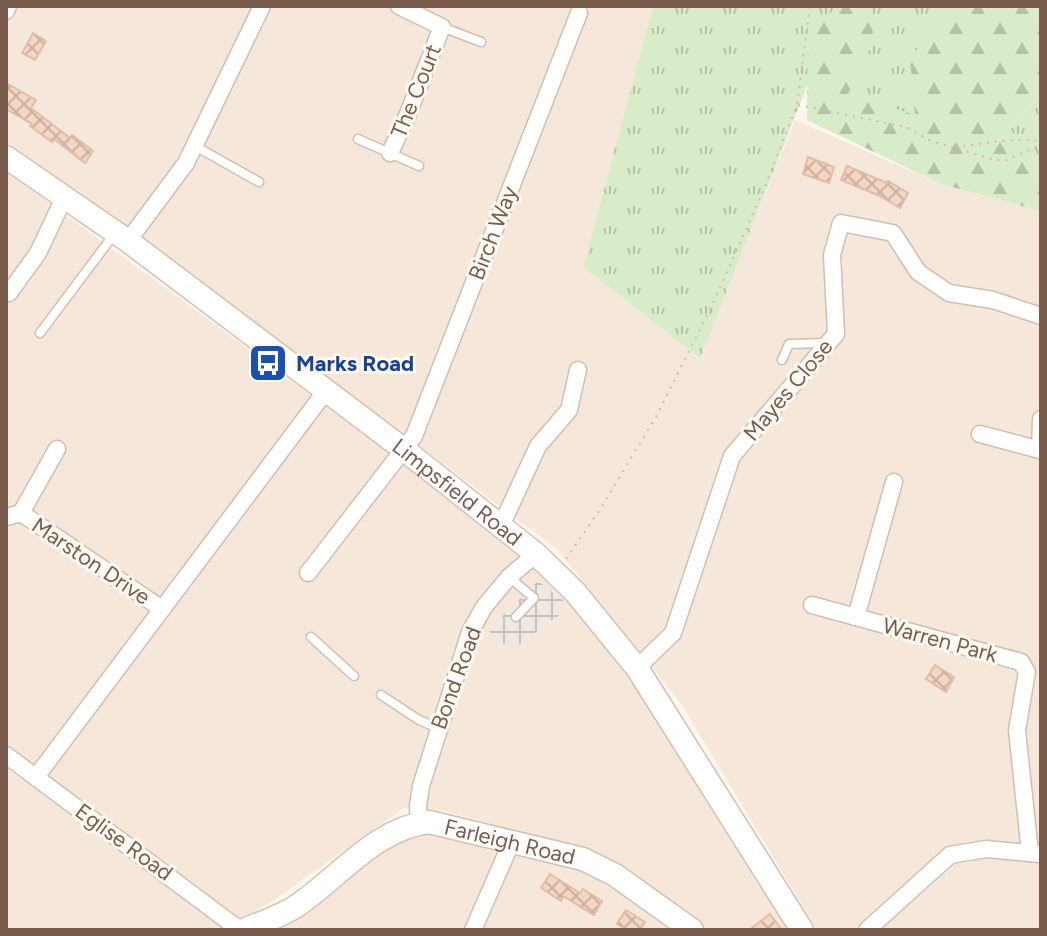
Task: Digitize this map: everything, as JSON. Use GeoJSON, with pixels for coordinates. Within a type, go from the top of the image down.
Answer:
{"type":"FeatureCollection","features":[{"type":"Feature","properties":{"kind":"main road","name":"Limpsfield Road"},"geometry":{"type":"LineString","coordinates":[[6,157],[122,236],[402,448],[556,573],[637,668],[802,930]]}},
{"type":"Feature","properties":{"kind":"main road","name":"Farleigh Road"},"geometry":{"type":"LineString","coordinates":[[242,930],[291,909],[381,840],[403,827],[438,823],[571,855],[605,869],[692,930]]}},
{"type":"Feature","properties":{"kind":"street"},"geometry":{"type":"LineString","coordinates":[[122,236],[186,163],[262,6]]}},
{"type":"Feature","properties":{"kind":"street","name":"The Court"},"geometry":{"type":"LineString","coordinates":[[390,153],[442,27],[399,6]]}},
{"type":"Feature","properties":{"kind":"street","name":"Birch Way"},"geometry":{"type":"LineString","coordinates":[[308,573],[414,436],[579,13]]}},
{"type":"Feature","properties":{"kind":"street"},"geometry":{"type":"LineString","coordinates":[[9,293],[38,253],[64,198]]}},
{"type":"Feature","properties":{"kind":"street","name":"Mayes Close"},"geometry":{"type":"LineString","coordinates":[[637,668],[673,633],[732,456],[836,334],[832,255],[841,223],[893,233],[918,272],[949,293],[993,300],[1041,316]]}},
{"type":"Feature","properties":{"kind":"street"},"geometry":{"type":"LineString","coordinates":[[501,526],[538,446],[569,410],[578,370]]}},
{"type":"Feature","properties":{"kind":"street"},"geometry":{"type":"LineString","coordinates":[[36,777],[325,392]]}},
{"type":"Feature","properties":{"kind":"street"},"geometry":{"type":"LineString","coordinates":[[980,434],[1040,450],[1041,419]]}},
{"type":"Feature","properties":{"kind":"street","name":"Marston Drive"},"geometry":{"type":"LineString","coordinates":[[57,449],[13,515],[162,609]]}},
{"type":"Feature","properties":{"kind":"street","name":"Warren Park"},"geometry":{"type":"LineString","coordinates":[[856,617],[894,482]]}},
{"type":"Feature","properties":{"kind":"street","name":"Bond Road"},"geometry":{"type":"LineString","coordinates":[[419,824],[419,796],[470,632],[484,607],[509,577],[536,554]]}},
{"type":"Feature","properties":{"kind":"street","name":"Warren Park"},"geometry":{"type":"LineString","coordinates":[[812,605],[1021,662],[1027,672],[1017,730],[1035,854]]}},
{"type":"Feature","properties":{"kind":"street","name":"Eglise Road"},"geometry":{"type":"LineString","coordinates":[[6,755],[242,930]]}},
{"type":"Feature","properties":{"kind":"street"},"geometry":{"type":"LineString","coordinates":[[473,930],[512,841]]}},
{"type":"Feature","properties":{"kind":"street"},"geometry":{"type":"LineString","coordinates":[[867,930],[950,855],[986,849],[1035,854]]}},
{"type":"Feature","properties":{"kind":"lane"},"geometry":{"type":"LineString","coordinates":[[442,27],[481,42]]}},
{"type":"Feature","properties":{"kind":"lane"},"geometry":{"type":"LineString","coordinates":[[358,139],[419,166]]}},
{"type":"Feature","properties":{"kind":"lane"},"geometry":{"type":"LineString","coordinates":[[195,146],[259,182]]}},
{"type":"Feature","properties":{"kind":"lane"},"geometry":{"type":"LineString","coordinates":[[40,333],[122,236]]}},
{"type":"Feature","properties":{"kind":"lane"},"geometry":{"type":"LineString","coordinates":[[782,360],[789,344],[828,343]]}},
{"type":"Feature","properties":{"kind":"lane"},"geometry":{"type":"LineString","coordinates":[[509,577],[534,598],[516,617]]}},
{"type":"Feature","properties":{"kind":"lane"},"geometry":{"type":"LineString","coordinates":[[311,637],[354,676]]}},
{"type":"Feature","properties":{"kind":"lane"},"geometry":{"type":"LineString","coordinates":[[381,695],[419,720],[438,728]]}},
{"type":"Feature","properties":{"kind":"path"},"geometry":{"type":"LineString","coordinates":[[556,573],[601,508],[657,415],[714,301],[797,105],[810,6]]}},
{"type":"Feature","properties":{"kind":"path"},"geometry":{"type":"LineString","coordinates":[[797,105],[906,127],[931,141],[995,160],[1006,160],[1041,143]]}},
{"type":"Feature","properties":{"kind":"path"},"geometry":{"type":"LineString","coordinates":[[954,148],[1002,139],[1023,138],[1041,143]]}},
{"type":"Feature","properties":{"kind":"shaded area"},"geometry":{"type":"Polygon","coordinates":[[[6,6],[653,6],[583,267],[699,359],[795,120],[941,184],[1041,211],[1041,930],[817,930],[682,705],[557,549],[6,141],[6,6]]]}},
{"type":"Feature","properties":{"kind":"shaded area"},"geometry":{"type":"Polygon","coordinates":[[[6,171],[383,448],[552,582],[603,639],[684,757],[792,930],[708,930],[593,851],[444,811],[404,808],[271,902],[222,930],[6,930],[6,171]]]}},
{"type":"Feature","properties":{"kind":"shaded area"},"geometry":{"type":"Polygon","coordinates":[[[538,581],[567,603],[561,614],[517,646],[494,642],[489,629],[538,581]]]}},
{"type":"Feature","properties":{"kind":"shaded area"},"geometry":{"type":"Polygon","coordinates":[[[424,829],[539,853],[612,881],[683,930],[265,930],[386,843],[424,829]]]}},
{"type":"Feature","properties":{"kind":"green space"},"geometry":{"type":"Polygon","coordinates":[[[653,6],[954,6],[947,16],[916,116],[848,94],[834,17],[700,359],[583,267],[653,6]]]}},
{"type":"Feature","properties":{"kind":"green space"},"geometry":{"type":"Polygon","coordinates":[[[846,6],[872,6],[873,42],[848,94],[915,115],[910,58],[953,6],[1041,6],[1041,95],[1008,127],[1033,157],[1041,160],[1041,211],[941,184],[807,120],[808,22],[846,6]]]}},
{"type":"Feature","properties":{"kind":"green space"},"geometry":{"type":"Polygon","coordinates":[[[1041,95],[1041,160],[1033,157],[1008,127],[1041,95]]]}},
{"type":"Feature","properties":{"kind":"building"},"geometry":{"type":"Polygon","coordinates":[[[33,33],[46,41],[35,60],[22,53],[33,33]]]}},
{"type":"Feature","properties":{"kind":"building"},"geometry":{"type":"Polygon","coordinates":[[[6,83],[36,100],[31,108],[70,138],[72,135],[93,151],[85,163],[6,109],[6,83]]]}},
{"type":"Feature","properties":{"kind":"building"},"geometry":{"type":"Polygon","coordinates":[[[808,157],[834,167],[829,183],[803,174],[808,157]]]}},
{"type":"Feature","properties":{"kind":"building"},"geometry":{"type":"Polygon","coordinates":[[[847,166],[888,181],[908,193],[900,208],[841,180],[847,166]]]}},
{"type":"Feature","properties":{"kind":"building"},"geometry":{"type":"Polygon","coordinates":[[[935,665],[954,677],[946,692],[926,679],[935,665]]]}},
{"type":"Feature","properties":{"kind":"building"},"geometry":{"type":"Polygon","coordinates":[[[550,874],[580,893],[583,889],[602,901],[594,915],[563,896],[561,901],[541,888],[550,874]]]}},
{"type":"Feature","properties":{"kind":"building"},"geometry":{"type":"Polygon","coordinates":[[[626,910],[645,922],[640,930],[627,930],[617,924],[626,910]]]}},
{"type":"Feature","properties":{"kind":"building"},"geometry":{"type":"Polygon","coordinates":[[[770,914],[782,930],[749,930],[770,914]]]}},
{"type":"Feature","properties":{"kind":"place","name":"Marks Road"},"geometry":{"type":"Point","coordinates":[268,363]}}]}
